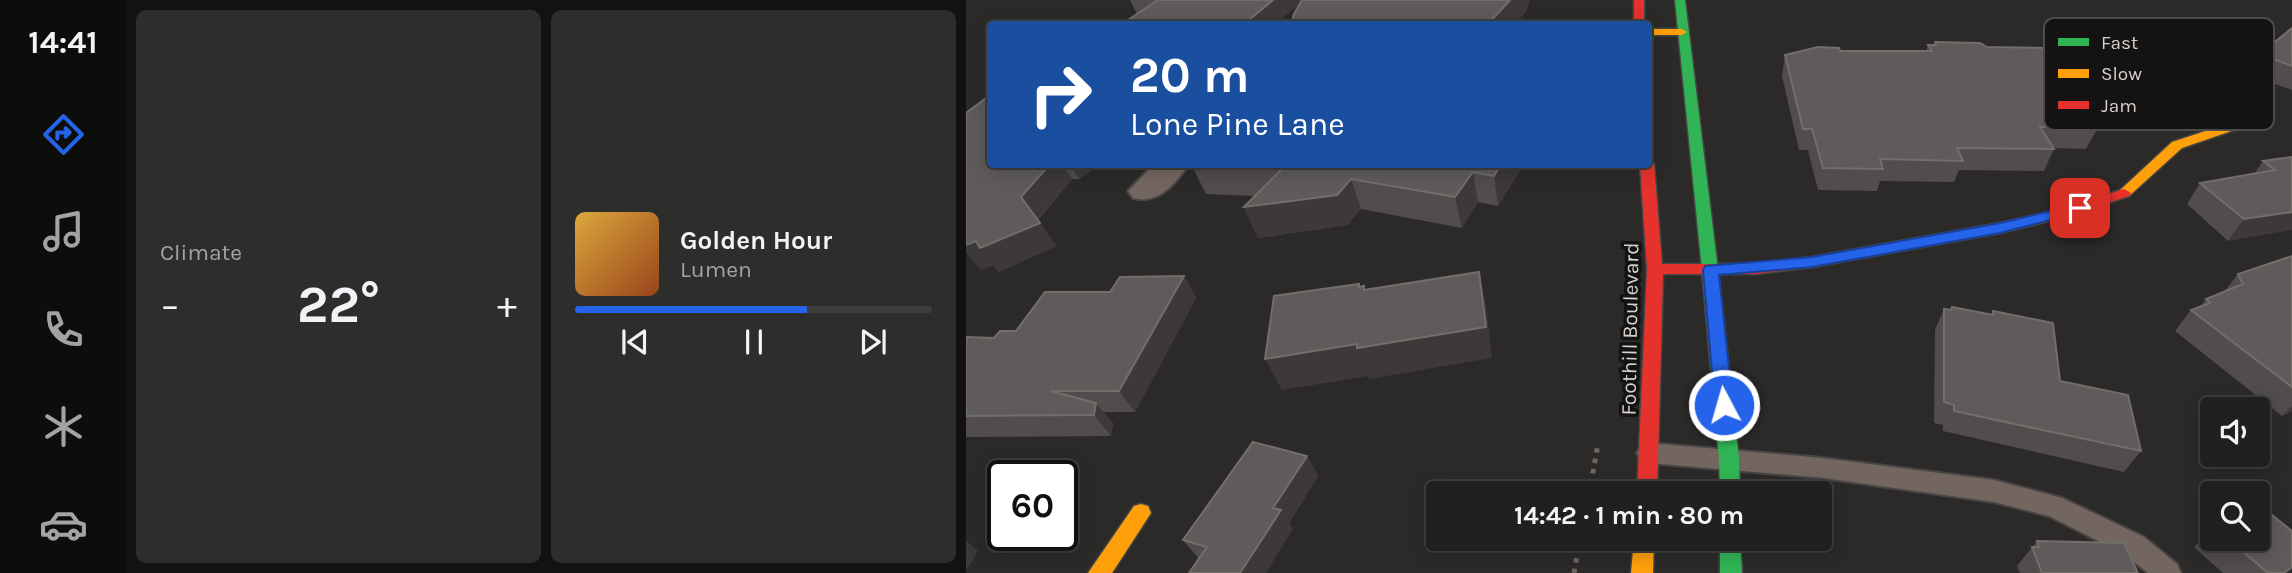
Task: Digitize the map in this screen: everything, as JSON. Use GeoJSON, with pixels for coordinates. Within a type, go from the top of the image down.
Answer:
{"type":"FeatureCollection","features":[{"type":"Feature","properties":{"kind":"main road"},"geometry":{"type":"LineString","coordinates":[[1639,0],[1639,21]]}},
{"type":"Feature","properties":{"kind":"main road"},"geometry":{"type":"LineString","coordinates":[[1680,0],[1710,270],[1730,481]]}},
{"type":"Feature","properties":{"kind":"main road"},"geometry":{"type":"LineString","coordinates":[[1652,33],[1682,32]]}},
{"type":"Feature","properties":{"kind":"main road"},"geometry":{"type":"LineString","coordinates":[[1655,270],[1710,270],[1812,262],[2000,228],[2060,214],[2120,196],[2177,145],[2221,130]]}},
{"type":"Feature","properties":{"kind":"main road","name":"Foothill Boulevard"},"geometry":{"type":"LineString","coordinates":[[1647,168],[1655,270],[1648,481]]}},
{"type":"Feature","properties":{"kind":"main road"},"geometry":{"type":"LineString","coordinates":[[1099,573],[1140,513]]}},
{"type":"Feature","properties":{"kind":"main road"},"geometry":{"type":"LineString","coordinates":[[1642,573],[1643,551]]}},
{"type":"Feature","properties":{"kind":"main road"},"geometry":{"type":"LineString","coordinates":[[1730,551],[1731,573]]}},
{"type":"Feature","properties":{"kind":"street"},"geometry":{"type":"LineString","coordinates":[[1145,191],[1169,168]]}},
{"type":"Feature","properties":{"kind":"lane"},"geometry":{"type":"LineString","coordinates":[[1650,453],[1823,468],[1994,491],[2053,506],[2135,547],[2168,573]]}},
{"type":"Feature","properties":{"kind":"path"},"geometry":{"type":"LineString","coordinates":[[1574,573],[1578,551]]}},
{"type":"Feature","properties":{"kind":"building"},"geometry":{"type":"Polygon","coordinates":[[[1158,0],[1273,0],[1248,21],[1126,21],[1158,0]]]}},
{"type":"Feature","properties":{"kind":"building"},"geometry":{"type":"Polygon","coordinates":[[[1302,0],[1510,0],[1491,21],[1292,21],[1302,0]]]}},
{"type":"Feature","properties":{"kind":"building"},"geometry":{"type":"Polygon","coordinates":[[[2292,28],[2292,66],[2274,59],[2274,43],[2292,28]]]}},
{"type":"Feature","properties":{"kind":"building"},"geometry":{"type":"Polygon","coordinates":[[[1935,42],[1980,43],[1987,47],[2044,48],[2044,127],[2040,127],[2054,149],[1957,148],[1963,161],[1880,159],[1883,169],[1823,168],[1812,129],[1803,129],[1785,55],[1818,47],[1839,48],[1840,51],[1932,51],[1928,45],[1936,45],[1935,42]]]}},
{"type":"Feature","properties":{"kind":"building"},"geometry":{"type":"Polygon","coordinates":[[[987,97],[987,168],[1046,168],[1021,197],[1040,223],[980,248],[976,241],[966,245],[966,113],[987,97]]]}},
{"type":"Feature","properties":{"kind":"building"},"geometry":{"type":"Polygon","coordinates":[[[2292,157],[2292,212],[2244,219],[2200,183],[2275,170],[2263,161],[2292,157]]]}},
{"type":"Feature","properties":{"kind":"building"},"geometry":{"type":"Polygon","coordinates":[[[1283,168],[1499,168],[1494,176],[1473,172],[1455,197],[1351,179],[1337,195],[1244,207],[1283,168]]]}},
{"type":"Feature","properties":{"kind":"building"},"geometry":{"type":"Polygon","coordinates":[[[2292,256],[2292,387],[2191,310],[2210,303],[2206,299],[2243,284],[2238,274],[2292,256]]]}},
{"type":"Feature","properties":{"kind":"building"},"geometry":{"type":"Polygon","coordinates":[[[1479,272],[1486,327],[1357,348],[1357,344],[1265,359],[1274,296],[1359,284],[1359,287],[1364,286],[1364,290],[1479,272]]]}},
{"type":"Feature","properties":{"kind":"building"},"geometry":{"type":"Polygon","coordinates":[[[1184,276],[1119,391],[1051,391],[1096,403],[1094,415],[966,416],[966,337],[994,338],[1000,331],[1016,331],[1045,292],[1110,292],[1120,277],[1184,276]]]}},
{"type":"Feature","properties":{"kind":"building"},"geometry":{"type":"Polygon","coordinates":[[[1952,307],[1993,315],[1993,311],[2053,323],[2060,381],[2128,395],[2141,451],[1954,411],[1954,405],[1944,402],[1944,309],[1951,310],[1952,307]]]}},
{"type":"Feature","properties":{"kind":"building"},"geometry":{"type":"Polygon","coordinates":[[[1253,442],[1307,456],[1273,508],[1281,510],[1240,573],[1189,573],[1207,547],[1183,540],[1253,442]]]}},
{"type":"Feature","properties":{"kind":"building"},"geometry":{"type":"Polygon","coordinates":[[[2270,514],[2292,531],[2292,567],[2284,573],[2268,573],[2242,551],[2270,551],[2270,514]]]}},
{"type":"Feature","properties":{"kind":"building"},"geometry":{"type":"Polygon","coordinates":[[[2037,541],[2124,543],[2138,573],[2042,573],[2032,547],[2039,547],[2037,541]]]}},
{"type":"Feature","properties":{"kind":"traffic: fast"},"geometry":{"type":"LineString","coordinates":[[1680,0],[1710,270],[1730,481]]}},
{"type":"Feature","properties":{"kind":"traffic: fast"},"geometry":{"type":"LineString","coordinates":[[1730,551],[1731,573]]}},
{"type":"Feature","properties":{"kind":"traffic: slow"},"geometry":{"type":"LineString","coordinates":[[1652,32],[1682,32]]}},
{"type":"Feature","properties":{"kind":"traffic: slow"},"geometry":{"type":"LineString","coordinates":[[2124,193],[2177,145],[2221,130]]}},
{"type":"Feature","properties":{"kind":"traffic: slow"},"geometry":{"type":"LineString","coordinates":[[1099,573],[1141,513]]}},
{"type":"Feature","properties":{"kind":"traffic: slow"},"geometry":{"type":"LineString","coordinates":[[1642,573],[1643,551]]}},
{"type":"Feature","properties":{"kind":"traffic: jam"},"geometry":{"type":"LineString","coordinates":[[1639,0],[1639,21]]}},
{"type":"Feature","properties":{"kind":"traffic: jam"},"geometry":{"type":"LineString","coordinates":[[1647,168],[1655,269],[1647,481]]}},
{"type":"Feature","properties":{"kind":"traffic: jam"},"geometry":{"type":"LineString","coordinates":[[1655,269],[1755,269],[1812,262],[2000,228],[2060,214],[2124,193]]}},
{"type":"Feature","properties":{"kind":"route"},"geometry":{"type":"LineString","coordinates":[[1724,405],[1710,270],[1755,269],[1812,262],[2000,228],[2080,208]]}}]}
